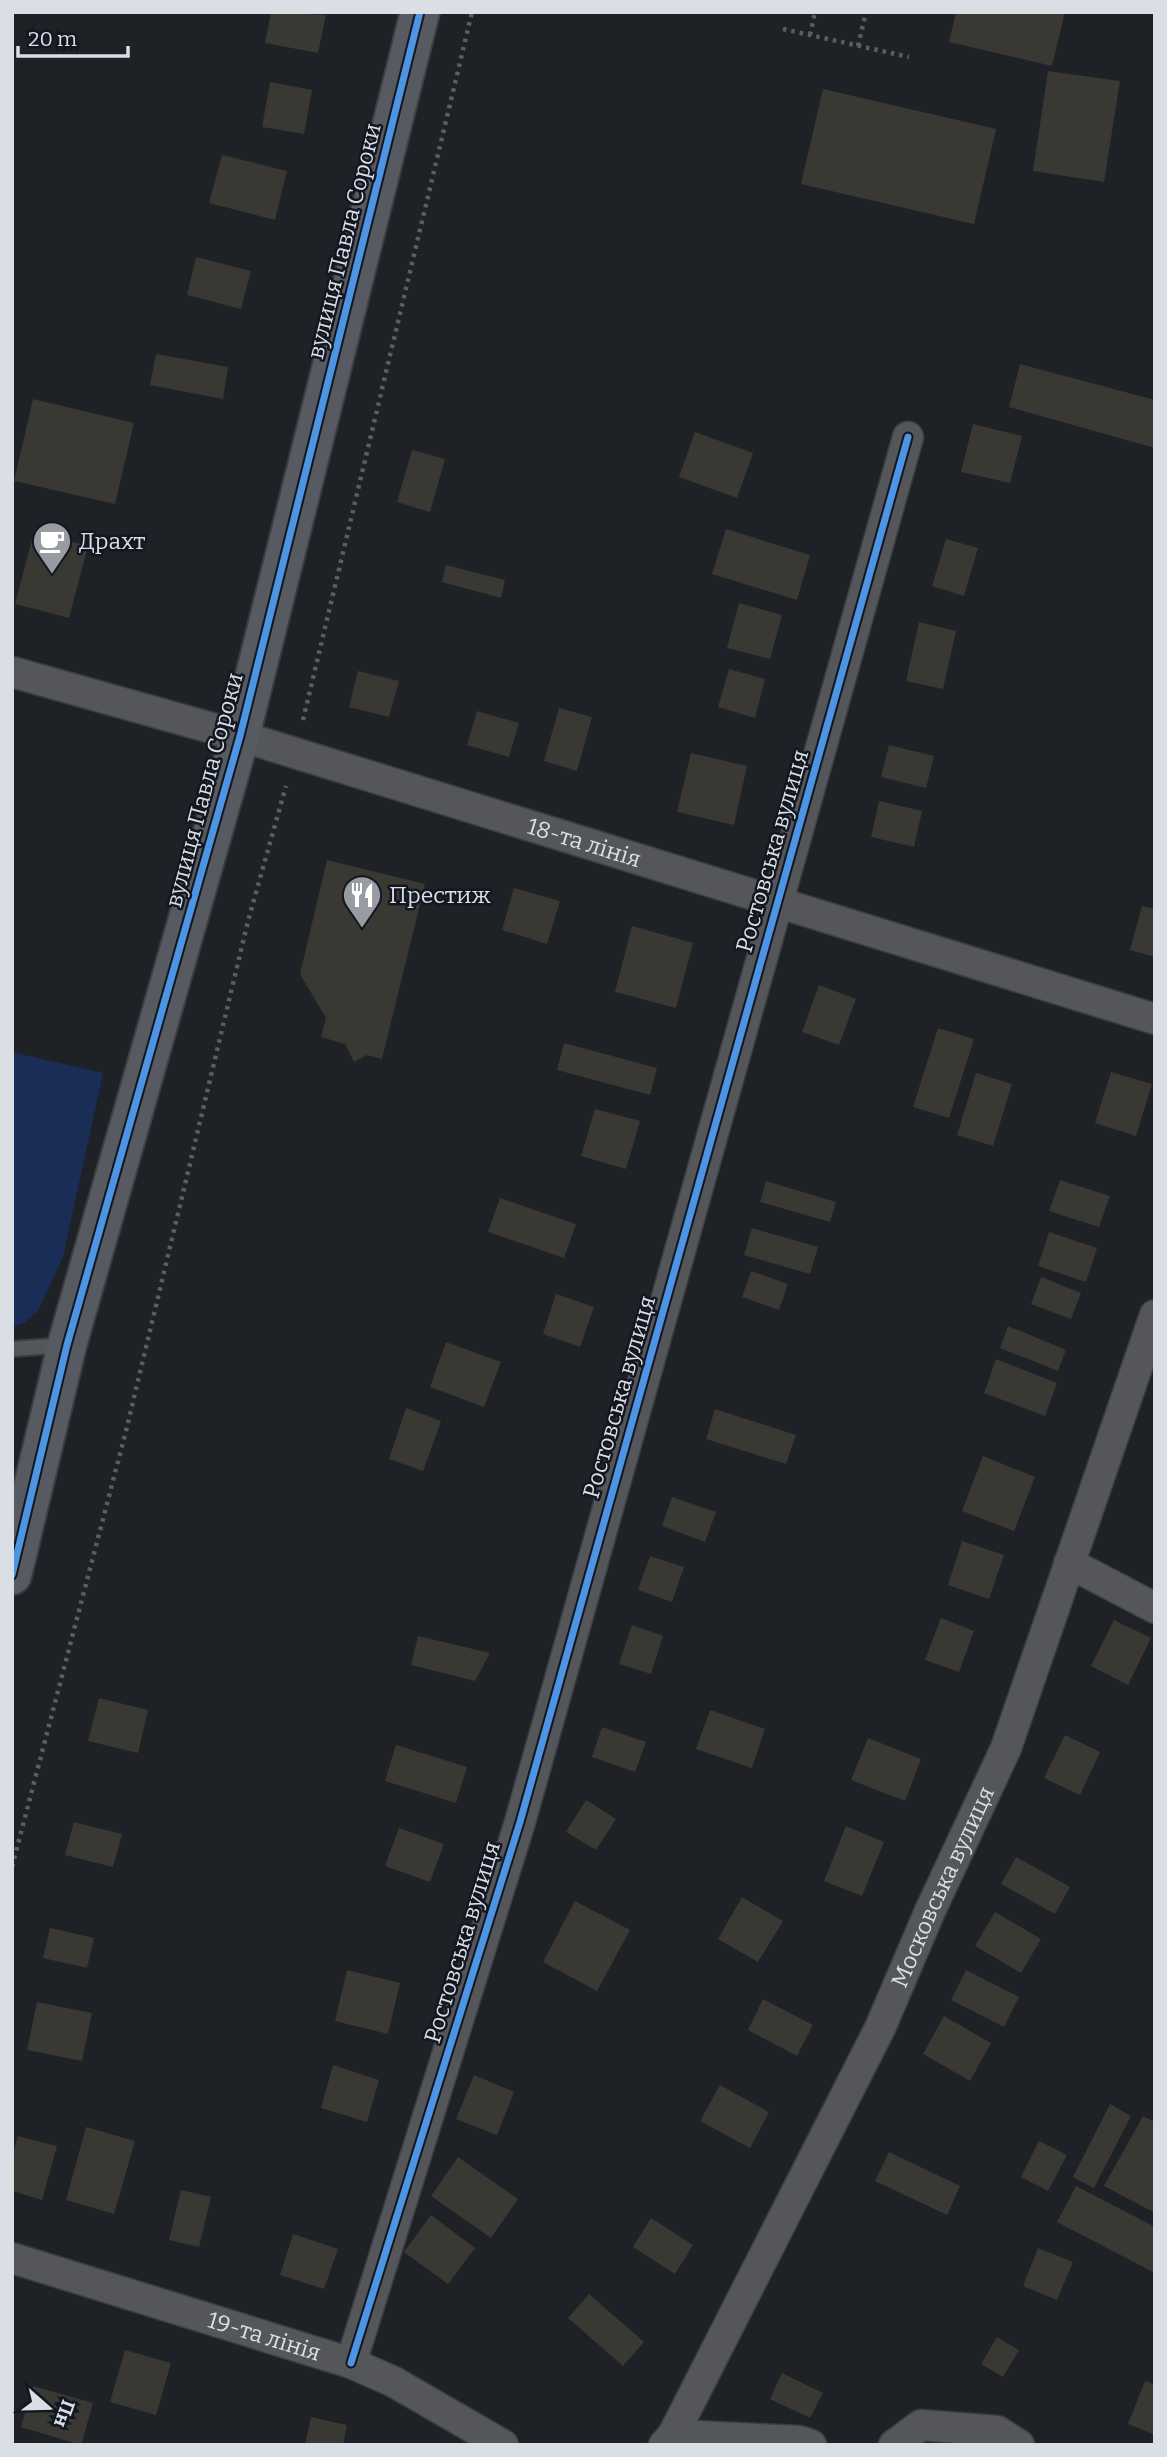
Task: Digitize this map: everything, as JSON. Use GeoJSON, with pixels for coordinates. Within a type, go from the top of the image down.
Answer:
{"type":"FeatureCollection","features":[{"type":"Feature","properties":{"kind":"street","name":"вулиця Павла Сороки"},"geometry":{"type":"LineString","coordinates":[[13,1570],[67,1345],[240,736],[420,12]]}},
{"type":"Feature","properties":{"kind":"street","name":"Ростовська вулиця"},"geometry":{"type":"LineString","coordinates":[[351,2363],[520,1822],[908,437]]}},
{"type":"Feature","properties":{"kind":"street","name":"18-та лінія"},"geometry":{"type":"LineString","coordinates":[[12,672],[240,736],[1155,1019]]}},
{"type":"Feature","properties":{"kind":"street","name":"Московська вулиця"},"geometry":{"type":"LineString","coordinates":[[669,2440],[880,2028],[930,1911],[1006,1748],[1155,1315]]}},
{"type":"Feature","properties":{"kind":"street"},"geometry":{"type":"LineString","coordinates":[[1069,1563],[1155,1608]]}},
{"type":"Feature","properties":{"kind":"street","name":"19-та лінія"},"geometry":{"type":"LineString","coordinates":[[12,2258],[351,2363],[394,2382],[503,2445]]}},
{"type":"Feature","properties":{"kind":"street"},"geometry":{"type":"LineString","coordinates":[[894,2445],[921,2425],[997,2431],[1019,2445]]}},
{"type":"Feature","properties":{"kind":"street"},"geometry":{"type":"LineString","coordinates":[[669,2440],[799,2441],[811,2445]]}},
{"type":"Feature","properties":{"kind":"lane"},"geometry":{"type":"LineString","coordinates":[[12,1349],[67,1345]]}},
{"type":"Feature","properties":{"kind":"path"},"geometry":{"type":"LineString","coordinates":[[12,1867],[126,1432],[248,921],[295,753],[472,12]]}},
{"type":"Feature","properties":{"kind":"path"},"geometry":{"type":"LineString","coordinates":[[810,35],[815,12]]}},
{"type":"Feature","properties":{"kind":"path"},"geometry":{"type":"LineString","coordinates":[[858,46],[866,12]]}},
{"type":"Feature","properties":{"kind":"path"},"geometry":{"type":"LineString","coordinates":[[783,29],[909,57]]}},
{"type":"Feature","properties":{"kind":"shaded area"},"geometry":{"type":"Polygon","coordinates":[[[12,1052],[103,1073],[63,1257],[38,1311],[24,1323],[12,1327],[12,1052]]]}},
{"type":"Feature","properties":{"kind":"building"},"geometry":{"type":"Polygon","coordinates":[[[271,12],[326,15],[318,53],[265,43],[271,12]]]}},
{"type":"Feature","properties":{"kind":"building"},"geometry":{"type":"Polygon","coordinates":[[[956,12],[1065,12],[1052,66],[949,42],[956,12]]]}},
{"type":"Feature","properties":{"kind":"building"},"geometry":{"type":"Polygon","coordinates":[[[1048,71],[1120,81],[1104,182],[1033,171],[1048,71]]]}},
{"type":"Feature","properties":{"kind":"building"},"geometry":{"type":"Polygon","coordinates":[[[270,82],[312,90],[304,134],[262,127],[270,82]]]}},
{"type":"Feature","properties":{"kind":"building"},"geometry":{"type":"Polygon","coordinates":[[[823,89],[996,129],[974,224],[801,184],[823,89]]]}},
{"type":"Feature","properties":{"kind":"building"},"geometry":{"type":"Polygon","coordinates":[[[222,155],[287,171],[275,220],[209,203],[222,155]]]}},
{"type":"Feature","properties":{"kind":"building"},"geometry":{"type":"Polygon","coordinates":[[[196,257],[251,271],[241,309],[187,295],[196,257]]]}},
{"type":"Feature","properties":{"kind":"building"},"geometry":{"type":"Polygon","coordinates":[[[156,354],[228,367],[223,399],[150,385],[156,354]]]}},
{"type":"Feature","properties":{"kind":"building"},"geometry":{"type":"Polygon","coordinates":[[[1020,364],[1155,400],[1155,448],[1009,407],[1020,364]]]}},
{"type":"Feature","properties":{"kind":"building"},"geometry":{"type":"Polygon","coordinates":[[[33,399],[134,423],[115,504],[14,481],[33,399]]]}},
{"type":"Feature","properties":{"kind":"building"},"geometry":{"type":"Polygon","coordinates":[[[973,424],[1022,436],[1010,483],[961,472],[973,424]]]}},
{"type":"Feature","properties":{"kind":"building"},"geometry":{"type":"Polygon","coordinates":[[[695,432],[753,453],[737,498],[679,477],[695,432]]]}},
{"type":"Feature","properties":{"kind":"building"},"geometry":{"type":"Polygon","coordinates":[[[412,450],[445,459],[430,512],[397,502],[412,450]]]}},
{"type":"Feature","properties":{"kind":"building"},"geometry":{"type":"Polygon","coordinates":[[[726,529],[810,555],[797,600],[712,574],[726,529]]]}},
{"type":"Feature","properties":{"kind":"building","name":"Драхт"},"geometry":{"type":"Polygon","coordinates":[[[34,532],[88,546],[69,618],[15,604],[34,532]]]}},
{"type":"Feature","properties":{"kind":"building"},"geometry":{"type":"Polygon","coordinates":[[[946,539],[978,548],[964,596],[932,586],[946,539]]]}},
{"type":"Feature","properties":{"kind":"building"},"geometry":{"type":"Polygon","coordinates":[[[446,565],[505,580],[501,598],[442,582],[446,565]]]}},
{"type":"Feature","properties":{"kind":"building"},"geometry":{"type":"Polygon","coordinates":[[[739,603],[782,615],[770,659],[727,648],[739,603]]]}},
{"type":"Feature","properties":{"kind":"building"},"geometry":{"type":"Polygon","coordinates":[[[919,622],[956,631],[943,689],[906,681],[919,622]]]}},
{"type":"Feature","properties":{"kind":"building"},"geometry":{"type":"Polygon","coordinates":[[[729,669],[765,679],[755,718],[718,707],[729,669]]]}},
{"type":"Feature","properties":{"kind":"building"},"geometry":{"type":"Polygon","coordinates":[[[358,671],[399,681],[389,717],[349,707],[358,671]]]}},
{"type":"Feature","properties":{"kind":"building"},"geometry":{"type":"Polygon","coordinates":[[[559,708],[592,717],[577,771],[544,761],[559,708]]]}},
{"type":"Feature","properties":{"kind":"building"},"geometry":{"type":"Polygon","coordinates":[[[477,711],[519,723],[509,757],[467,745],[477,711]]]}},
{"type":"Feature","properties":{"kind":"building"},"geometry":{"type":"Polygon","coordinates":[[[889,745],[934,756],[926,788],[881,777],[889,745]]]}},
{"type":"Feature","properties":{"kind":"building"},"geometry":{"type":"Polygon","coordinates":[[[691,753],[747,766],[734,825],[677,812],[691,753]]]}},
{"type":"Feature","properties":{"kind":"building"},"geometry":{"type":"Polygon","coordinates":[[[879,801],[922,811],[914,847],[871,837],[879,801]]]}},
{"type":"Feature","properties":{"kind":"building","name":"Престиж"},"geometry":{"type":"Polygon","coordinates":[[[327,860],[425,884],[382,1059],[367,1055],[354,1062],[345,1044],[321,1037],[326,1018],[300,974],[327,860]]]}},
{"type":"Feature","properties":{"kind":"building"},"geometry":{"type":"Polygon","coordinates":[[[514,888],[560,901],[547,944],[502,930],[514,888]]]}},
{"type":"Feature","properties":{"kind":"building"},"geometry":{"type":"Polygon","coordinates":[[[1142,906],[1155,909],[1155,957],[1130,950],[1142,906]]]}},
{"type":"Feature","properties":{"kind":"building"},"geometry":{"type":"Polygon","coordinates":[[[632,926],[693,943],[676,1008],[615,992],[632,926]]]}},
{"type":"Feature","properties":{"kind":"building"},"geometry":{"type":"Polygon","coordinates":[[[819,985],[856,999],[839,1045],[802,1032],[819,985]]]}},
{"type":"Feature","properties":{"kind":"building"},"geometry":{"type":"Polygon","coordinates":[[[938,1028],[974,1039],[949,1118],[913,1107],[938,1028]]]}},
{"type":"Feature","properties":{"kind":"building"},"geometry":{"type":"Polygon","coordinates":[[[564,1043],[657,1068],[650,1095],[557,1070],[564,1043]]]}},
{"type":"Feature","properties":{"kind":"building"},"geometry":{"type":"Polygon","coordinates":[[[1111,1072],[1152,1084],[1136,1136],[1095,1123],[1111,1072]]]}},
{"type":"Feature","properties":{"kind":"building"},"geometry":{"type":"Polygon","coordinates":[[[976,1073],[1012,1084],[993,1146],[957,1135],[976,1073]]]}},
{"type":"Feature","properties":{"kind":"building"},"geometry":{"type":"Polygon","coordinates":[[[595,1109],[640,1121],[626,1169],[581,1156],[595,1109]]]}},
{"type":"Feature","properties":{"kind":"building"},"geometry":{"type":"Polygon","coordinates":[[[1060,1180],[1110,1196],[1099,1227],[1049,1211],[1060,1180]]]}},
{"type":"Feature","properties":{"kind":"building"},"geometry":{"type":"Polygon","coordinates":[[[766,1181],[836,1202],[830,1222],[760,1202],[766,1181]]]}},
{"type":"Feature","properties":{"kind":"building"},"geometry":{"type":"Polygon","coordinates":[[[500,1198],[576,1224],[564,1258],[488,1232],[500,1198]]]}},
{"type":"Feature","properties":{"kind":"building"},"geometry":{"type":"Polygon","coordinates":[[[752,1228],[818,1247],[810,1274],[744,1255],[752,1228]]]}},
{"type":"Feature","properties":{"kind":"building"},"geometry":{"type":"Polygon","coordinates":[[[1049,1232],[1097,1248],[1086,1282],[1038,1266],[1049,1232]]]}},
{"type":"Feature","properties":{"kind":"building"},"geometry":{"type":"Polygon","coordinates":[[[751,1271],[788,1284],[779,1310],[742,1297],[751,1271]]]}},
{"type":"Feature","properties":{"kind":"building"},"geometry":{"type":"Polygon","coordinates":[[[1041,1277],[1081,1293],[1071,1319],[1031,1304],[1041,1277]]]}},
{"type":"Feature","properties":{"kind":"building"},"geometry":{"type":"Polygon","coordinates":[[[556,1294],[594,1307],[580,1347],[543,1334],[556,1294]]]}},
{"type":"Feature","properties":{"kind":"building"},"geometry":{"type":"Polygon","coordinates":[[[1008,1326],[1066,1350],[1058,1371],[1000,1348],[1008,1326]]]}},
{"type":"Feature","properties":{"kind":"building"},"geometry":{"type":"Polygon","coordinates":[[[446,1342],[501,1362],[484,1407],[430,1387],[446,1342]]]}},
{"type":"Feature","properties":{"kind":"building"},"geometry":{"type":"Polygon","coordinates":[[[996,1359],[1057,1383],[1045,1416],[984,1393],[996,1359]]]}},
{"type":"Feature","properties":{"kind":"building"},"geometry":{"type":"Polygon","coordinates":[[[406,1408],[441,1421],[423,1471],[389,1459],[406,1408]]]}},
{"type":"Feature","properties":{"kind":"building"},"geometry":{"type":"Polygon","coordinates":[[[715,1409],[796,1435],[786,1464],[706,1439],[715,1409]]]}},
{"type":"Feature","properties":{"kind":"building"},"geometry":{"type":"Polygon","coordinates":[[[983,1456],[1035,1477],[1014,1531],[962,1511],[983,1456]]]}},
{"type":"Feature","properties":{"kind":"building"},"geometry":{"type":"Polygon","coordinates":[[[672,1497],[716,1512],[705,1542],[662,1526],[672,1497]]]}},
{"type":"Feature","properties":{"kind":"building"},"geometry":{"type":"Polygon","coordinates":[[[962,1541],[1004,1555],[989,1599],[948,1585],[962,1541]]]}},
{"type":"Feature","properties":{"kind":"building"},"geometry":{"type":"Polygon","coordinates":[[[650,1556],[684,1567],[672,1602],[638,1590],[650,1556]]]}},
{"type":"Feature","properties":{"kind":"building"},"geometry":{"type":"Polygon","coordinates":[[[941,1618],[974,1631],[959,1672],[925,1660],[941,1618]]]}},
{"type":"Feature","properties":{"kind":"building"},"geometry":{"type":"Polygon","coordinates":[[[1114,1620],[1151,1638],[1128,1685],[1091,1666],[1114,1620]]]}},
{"type":"Feature","properties":{"kind":"building"},"geometry":{"type":"Polygon","coordinates":[[[632,1625],[663,1636],[651,1674],[619,1664],[632,1625]]]}},
{"type":"Feature","properties":{"kind":"building"},"geometry":{"type":"Polygon","coordinates":[[[418,1636],[490,1653],[475,1681],[411,1665],[418,1636]]]}},
{"type":"Feature","properties":{"kind":"building"},"geometry":{"type":"Polygon","coordinates":[[[99,1698],[148,1710],[138,1753],[88,1741],[99,1698]]]}},
{"type":"Feature","properties":{"kind":"building"},"geometry":{"type":"Polygon","coordinates":[[[710,1710],[765,1729],[752,1768],[696,1749],[710,1710]]]}},
{"type":"Feature","properties":{"kind":"building"},"geometry":{"type":"Polygon","coordinates":[[[602,1727],[646,1742],[635,1772],[592,1757],[602,1727]]]}},
{"type":"Feature","properties":{"kind":"building"},"geometry":{"type":"Polygon","coordinates":[[[1065,1735],[1100,1752],[1080,1795],[1044,1778],[1065,1735]]]}},
{"type":"Feature","properties":{"kind":"building"},"geometry":{"type":"Polygon","coordinates":[[[868,1738],[921,1759],[905,1801],[851,1780],[868,1738]]]}},
{"type":"Feature","properties":{"kind":"building"},"geometry":{"type":"Polygon","coordinates":[[[396,1745],[467,1767],[456,1803],[385,1781],[396,1745]]]}},
{"type":"Feature","properties":{"kind":"building"},"geometry":{"type":"Polygon","coordinates":[[[586,1800],[616,1819],[596,1850],[566,1832],[586,1800]]]}},
{"type":"Feature","properties":{"kind":"building"},"geometry":{"type":"Polygon","coordinates":[[[74,1822],[122,1834],[113,1867],[65,1855],[74,1822]]]}},
{"type":"Feature","properties":{"kind":"building"},"geometry":{"type":"Polygon","coordinates":[[[846,1826],[884,1842],[862,1896],[824,1881],[846,1826]]]}},
{"type":"Feature","properties":{"kind":"building"},"geometry":{"type":"Polygon","coordinates":[[[399,1828],[444,1844],[430,1882],[385,1866],[399,1828]]]}},
{"type":"Feature","properties":{"kind":"building"},"geometry":{"type":"Polygon","coordinates":[[[1016,1857],[1070,1887],[1055,1914],[1001,1884],[1016,1857]]]}},
{"type":"Feature","properties":{"kind":"building"},"geometry":{"type":"Polygon","coordinates":[[[742,1897],[783,1921],[758,1962],[718,1939],[742,1897]]]}},
{"type":"Feature","properties":{"kind":"building"},"geometry":{"type":"Polygon","coordinates":[[[575,1901],[630,1930],[597,1991],[543,1962],[575,1901]]]}},
{"type":"Feature","properties":{"kind":"building"},"geometry":{"type":"Polygon","coordinates":[[[995,1912],[1041,1939],[1021,1973],[975,1946],[995,1912]]]}},
{"type":"Feature","properties":{"kind":"building"},"geometry":{"type":"Polygon","coordinates":[[[50,1928],[94,1938],[87,1968],[43,1958],[50,1928]]]}},
{"type":"Feature","properties":{"kind":"building"},"geometry":{"type":"Polygon","coordinates":[[[347,1970],[400,1983],[388,2034],[335,2021],[347,1970]]]}},
{"type":"Feature","properties":{"kind":"building"},"geometry":{"type":"Polygon","coordinates":[[[966,1970],[1019,1997],[1004,2027],[951,2000],[966,1970]]]}},
{"type":"Feature","properties":{"kind":"building"},"geometry":{"type":"Polygon","coordinates":[[[763,1999],[813,2025],[797,2056],[748,2030],[763,1999]]]}},
{"type":"Feature","properties":{"kind":"building"},"geometry":{"type":"Polygon","coordinates":[[[37,2002],[92,2013],[82,2061],[27,2050],[37,2002]]]}},
{"type":"Feature","properties":{"kind":"building"},"geometry":{"type":"Polygon","coordinates":[[[944,2016],[991,2043],[970,2081],[923,2054],[944,2016]]]}},
{"type":"Feature","properties":{"kind":"building"},"geometry":{"type":"Polygon","coordinates":[[[333,2065],[379,2080],[367,2122],[321,2108],[333,2065]]]}},
{"type":"Feature","properties":{"kind":"building"},"geometry":{"type":"Polygon","coordinates":[[[474,2075],[514,2092],[497,2135],[456,2119],[474,2075]]]}},
{"type":"Feature","properties":{"kind":"building"},"geometry":{"type":"Polygon","coordinates":[[[720,2085],[769,2112],[750,2148],[700,2121],[720,2085]]]}},
{"type":"Feature","properties":{"kind":"building"},"geometry":{"type":"Polygon","coordinates":[[[1110,2104],[1131,2116],[1094,2188],[1073,2177],[1110,2104]]]}},
{"type":"Feature","properties":{"kind":"building"},"geometry":{"type":"Polygon","coordinates":[[[1143,2116],[1155,2122],[1155,2213],[1104,2186],[1143,2116]]]}},
{"type":"Feature","properties":{"kind":"building"},"geometry":{"type":"Polygon","coordinates":[[[86,2127],[135,2141],[114,2214],[66,2200],[86,2127]]]}},
{"type":"Feature","properties":{"kind":"building"},"geometry":{"type":"Polygon","coordinates":[[[18,2136],[57,2146],[42,2200],[12,2191],[12,2157],[18,2136]]]}},
{"type":"Feature","properties":{"kind":"building"},"geometry":{"type":"Polygon","coordinates":[[[1039,2141],[1067,2155],[1048,2191],[1021,2177],[1039,2141]]]}},
{"type":"Feature","properties":{"kind":"building"},"geometry":{"type":"Polygon","coordinates":[[[889,2152],[960,2186],[947,2215],[875,2181],[889,2152]]]}},
{"type":"Feature","properties":{"kind":"building"},"geometry":{"type":"Polygon","coordinates":[[[458,2157],[518,2199],[491,2238],[431,2196],[458,2157]]]}},
{"type":"Feature","properties":{"kind":"building"},"geometry":{"type":"Polygon","coordinates":[[[1076,2186],[1155,2227],[1153,2272],[1057,2222],[1076,2186]]]}},
{"type":"Feature","properties":{"kind":"building"},"geometry":{"type":"Polygon","coordinates":[[[181,2190],[211,2197],[199,2247],[169,2240],[181,2190]]]}},
{"type":"Feature","properties":{"kind":"building"},"geometry":{"type":"Polygon","coordinates":[[[431,2215],[475,2248],[448,2284],[404,2252],[431,2215]]]}},
{"type":"Feature","properties":{"kind":"building"},"geometry":{"type":"Polygon","coordinates":[[[651,2218],[693,2245],[675,2274],[633,2247],[651,2218]]]}},
{"type":"Feature","properties":{"kind":"building"},"geometry":{"type":"Polygon","coordinates":[[[293,2234],[338,2249],[324,2289],[280,2275],[293,2234]]]}},
{"type":"Feature","properties":{"kind":"building"},"geometry":{"type":"Polygon","coordinates":[[[1038,2248],[1073,2262],[1057,2300],[1023,2286],[1038,2248]]]}},
{"type":"Feature","properties":{"kind":"building"},"geometry":{"type":"Polygon","coordinates":[[[589,2294],[644,2342],[623,2366],[568,2318],[589,2294]]]}},
{"type":"Feature","properties":{"kind":"building"},"geometry":{"type":"Polygon","coordinates":[[[997,2337],[1019,2350],[1003,2377],[981,2364],[997,2337]]]}},
{"type":"Feature","properties":{"kind":"building"},"geometry":{"type":"Polygon","coordinates":[[[125,2350],[171,2363],[156,2415],[110,2402],[125,2350]]]}},
{"type":"Feature","properties":{"kind":"building"},"geometry":{"type":"Polygon","coordinates":[[[782,2373],[823,2393],[810,2418],[770,2399],[782,2373]]]}},
{"type":"Feature","properties":{"kind":"building"},"geometry":{"type":"Polygon","coordinates":[[[1145,2381],[1155,2385],[1155,2435],[1128,2424],[1145,2381]]]}},
{"type":"Feature","properties":{"kind":"building"},"geometry":{"type":"Polygon","coordinates":[[[33,2386],[93,2403],[81,2445],[21,2427],[33,2386]]]}},
{"type":"Feature","properties":{"kind":"building"},"geometry":{"type":"Polygon","coordinates":[[[311,2417],[347,2425],[343,2445],[305,2445],[311,2417]]]}},
{"type":"Feature","properties":{"kind":"cycle path"},"geometry":{"type":"LineString","coordinates":[[12,1575],[67,1345],[240,736],[420,12]]}},
{"type":"Feature","properties":{"kind":"cycle path"},"geometry":{"type":"LineString","coordinates":[[351,2363],[520,1822],[908,437]]}},
{"type":"Feature","properties":{"kind":"place","name":"Драхт"},"geometry":{"type":"Point","coordinates":[52,575]}},
{"type":"Feature","properties":{"kind":"place","name":"Престиж"},"geometry":{"type":"Point","coordinates":[362,929]}}]}
